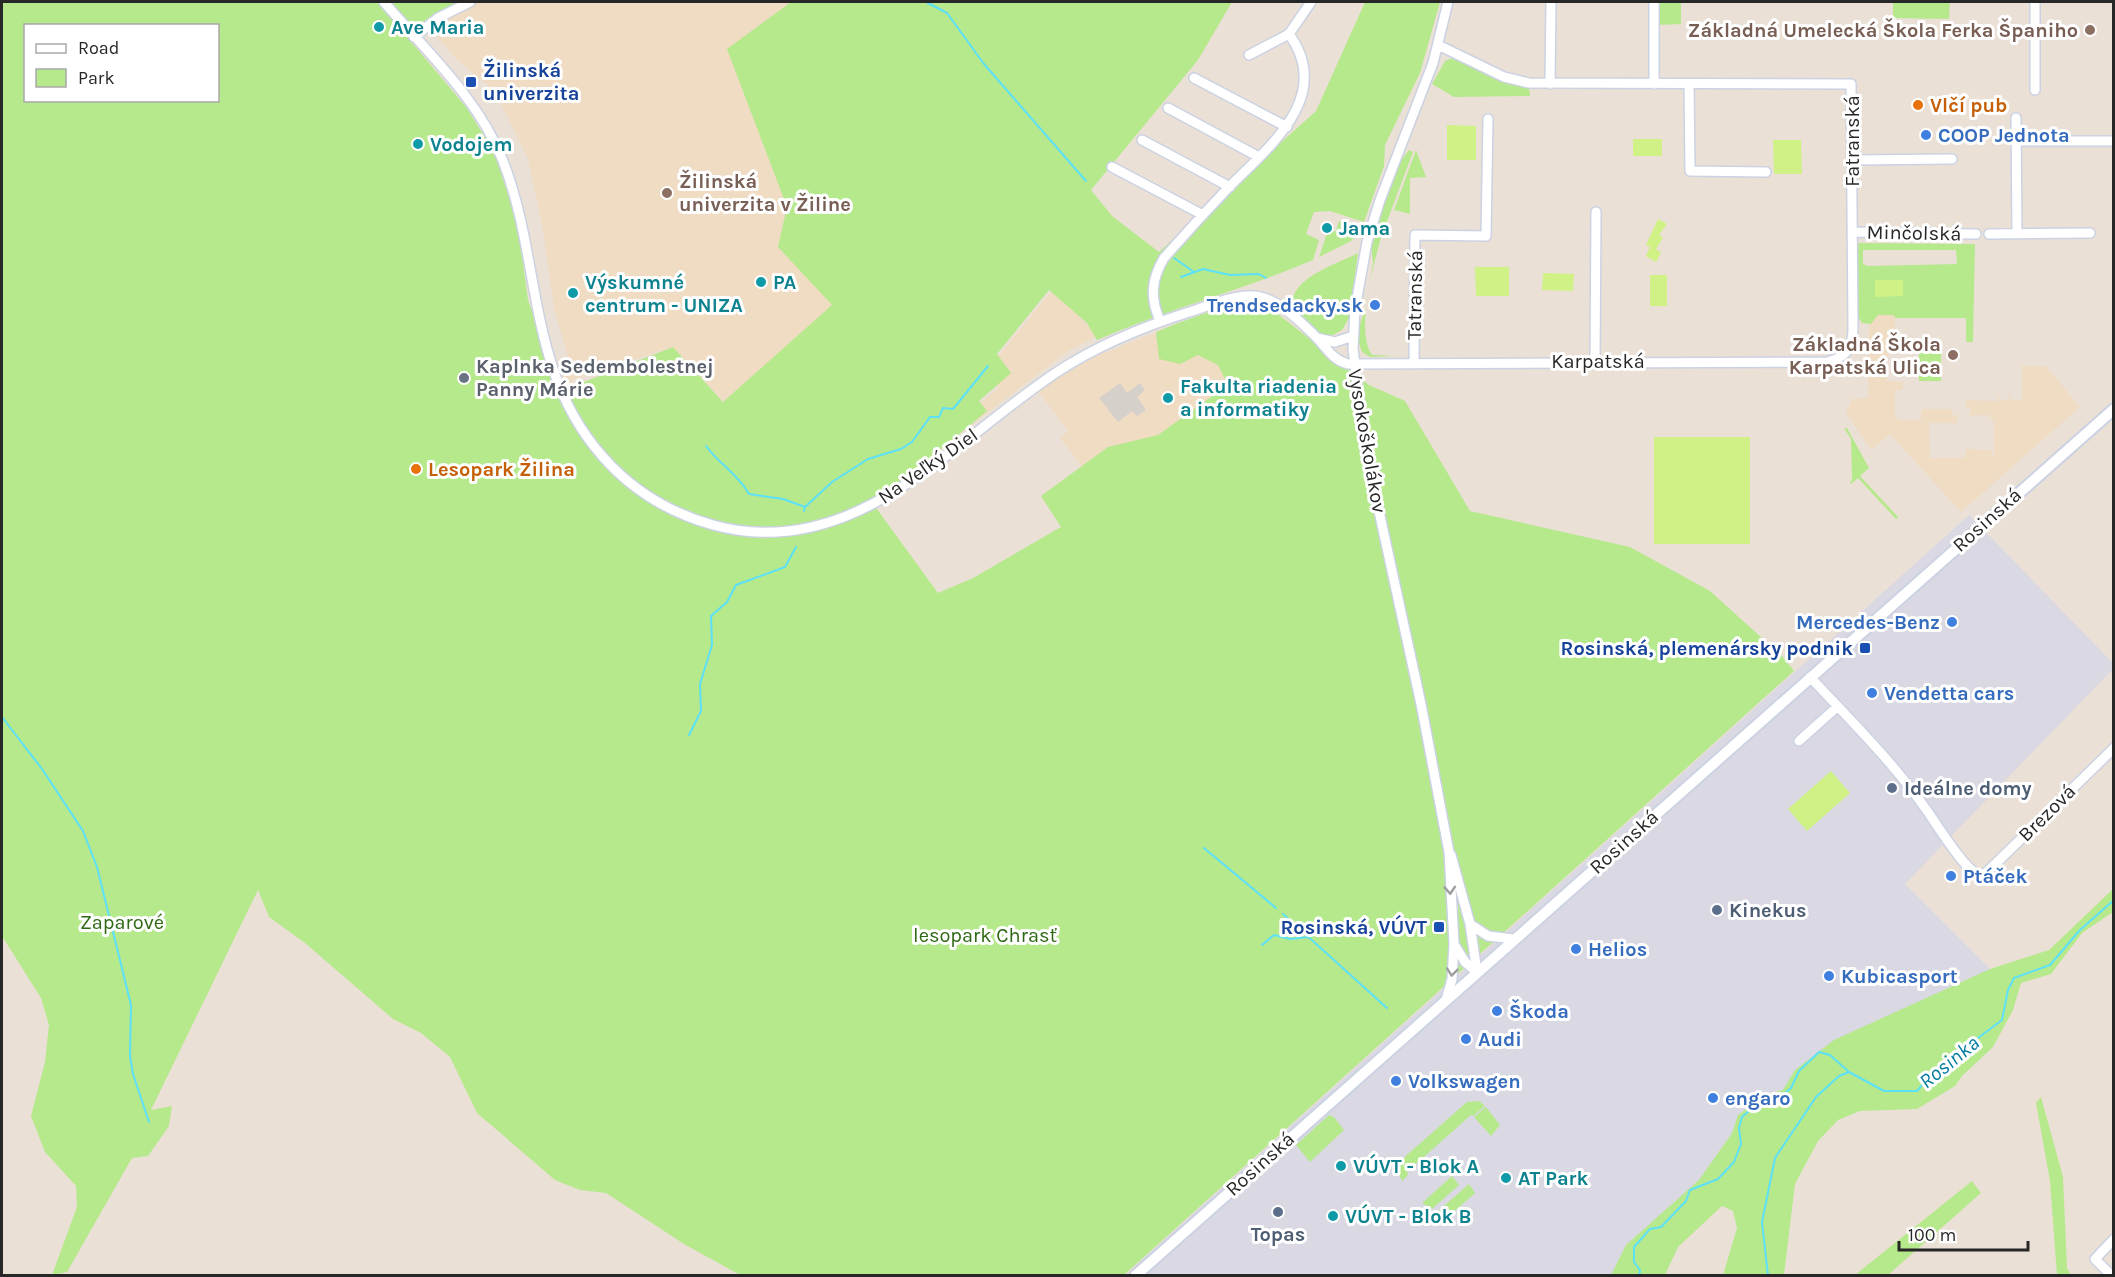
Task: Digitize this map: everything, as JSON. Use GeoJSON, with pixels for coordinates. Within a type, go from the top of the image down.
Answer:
{"type":"FeatureCollection","features":[{"type":"Feature","properties":{"kind":"street","name":"Na Veľký Diel"},"geometry":{"type":"LineString","coordinates":[[384,2],[474,107],[502,157],[522,217],[536,313],[547,353],[565,400],[583,433],[606,461],[631,484],[660,504],[693,519],[723,528],[765,533],[814,527],[845,517],[876,503],[918,477],[1038,385],[1076,360],[1111,341],[1160,321],[1238,298],[1258,296],[1278,304],[1317,338],[1340,362],[1354,363]]}},
{"type":"Feature","properties":{"kind":"street"},"geometry":{"type":"LineString","coordinates":[[414,37],[438,18],[470,2]]}},
{"type":"Feature","properties":{"kind":"street"},"geometry":{"type":"LineString","coordinates":[[1249,55],[1288,34],[1311,2]]}},
{"type":"Feature","properties":{"kind":"street","name":"Vysokoškolákov"},"geometry":{"type":"LineString","coordinates":[[1446,1000],[1452,979],[1454,944],[1449,852],[1421,704],[1365,447],[1354,363],[1353,336],[1360,276],[1371,229],[1438,45],[1448,2]]}},
{"type":"Feature","properties":{"kind":"street"},"geometry":{"type":"LineString","coordinates":[[1550,84],[1551,2]]}},
{"type":"Feature","properties":{"kind":"street"},"geometry":{"type":"LineString","coordinates":[[1654,2],[1654,84]]}},
{"type":"Feature","properties":{"kind":"street"},"geometry":{"type":"LineString","coordinates":[[2035,90],[2036,2]]}},
{"type":"Feature","properties":{"kind":"street"},"geometry":{"type":"LineString","coordinates":[[1160,321],[1152,292],[1154,275],[1164,258],[1287,127],[1299,103],[1304,76],[1301,54],[1288,34]]}},
{"type":"Feature","properties":{"kind":"street","name":"Fatranská"},"geometry":{"type":"LineString","coordinates":[[1438,45],[1516,81],[1550,84],[1851,84],[1853,341],[1851,348],[1842,357]]}},
{"type":"Feature","properties":{"kind":"street"},"geometry":{"type":"LineString","coordinates":[[1194,78],[1287,127]]}},
{"type":"Feature","properties":{"kind":"street"},"geometry":{"type":"LineString","coordinates":[[1689,84],[1690,171],[1766,172]]}},
{"type":"Feature","properties":{"kind":"street"},"geometry":{"type":"LineString","coordinates":[[1167,108],[1259,157]]}},
{"type":"Feature","properties":{"kind":"street"},"geometry":{"type":"LineString","coordinates":[[2016,118],[2017,234]]}},
{"type":"Feature","properties":{"kind":"street","name":"Tatranská"},"geometry":{"type":"LineString","coordinates":[[1414,362],[1415,235],[1486,236],[1488,119]]}},
{"type":"Feature","properties":{"kind":"street"},"geometry":{"type":"LineString","coordinates":[[1142,140],[1230,187]]}},
{"type":"Feature","properties":{"kind":"street"},"geometry":{"type":"LineString","coordinates":[[2016,141],[2114,141]]}},
{"type":"Feature","properties":{"kind":"street"},"geometry":{"type":"LineString","coordinates":[[1852,160],[1952,159]]}},
{"type":"Feature","properties":{"kind":"street"},"geometry":{"type":"LineString","coordinates":[[1112,167],[1203,215]]}},
{"type":"Feature","properties":{"kind":"street"},"geometry":{"type":"LineString","coordinates":[[1595,361],[1596,212]]}},
{"type":"Feature","properties":{"kind":"street","name":"Minčolská"},"geometry":{"type":"LineString","coordinates":[[1852,232],[1976,234]]}},
{"type":"Feature","properties":{"kind":"street"},"geometry":{"type":"LineString","coordinates":[[1989,234],[2090,232]]}},
{"type":"Feature","properties":{"kind":"street"},"geometry":{"type":"LineString","coordinates":[[1317,338],[1335,342],[1353,336]]}},
{"type":"Feature","properties":{"kind":"street","name":"Karpatská"},"geometry":{"type":"LineString","coordinates":[[1354,363],[1827,362],[1842,357]]}},
{"type":"Feature","properties":{"kind":"street","name":"Rosinská"},"geometry":{"type":"LineString","coordinates":[[1135,1275],[2114,409]]}},
{"type":"Feature","properties":{"kind":"street"},"geometry":{"type":"LineString","coordinates":[[1799,741],[1837,707],[1810,677]]}},
{"type":"Feature","properties":{"kind":"street","name":"Brezová"},"geometry":{"type":"LineString","coordinates":[[1837,707],[1895,769],[1946,838],[1980,876],[1987,873],[2114,748]]}},
{"type":"Feature","properties":{"kind":"street","name":"Vysokoškolákov"},"geometry":{"type":"LineString","coordinates":[[1449,852],[1456,866],[1470,924],[1477,972]]}},
{"type":"Feature","properties":{"kind":"street"},"geometry":{"type":"LineString","coordinates":[[1470,924],[1488,936],[1514,939]]}},
{"type":"Feature","properties":{"kind":"street"},"geometry":{"type":"LineString","coordinates":[[1454,944],[1465,962],[1477,972]]}},
{"type":"Feature","properties":{"kind":"street"},"geometry":{"type":"LineString","coordinates":[[2112,1275],[2095,1259],[2114,1239]]}},
{"type":"Feature","properties":{"kind":"shaded area","name":"Žilinská univerzita v Žiline"},"geometry":{"type":"Polygon","coordinates":[[[481,2],[814,2],[876,292],[724,402],[673,347],[574,379],[568,387],[569,398],[558,370],[565,373],[572,371],[554,308],[542,225],[528,159],[495,91],[457,60],[433,32],[441,21],[481,2]]]}},
{"type":"Feature","properties":{"kind":"shaded area"},"geometry":{"type":"Polygon","coordinates":[[[1053,289],[1098,336],[1068,351],[975,422],[968,413],[998,388],[985,372],[1053,289]]]}},
{"type":"Feature","properties":{"kind":"shaded area"},"geometry":{"type":"Polygon","coordinates":[[[1877,315],[1895,315],[1895,342],[1887,343],[1887,381],[1903,382],[1903,390],[1895,390],[1895,417],[1900,420],[1921,420],[1921,409],[1952,409],[1952,415],[1957,415],[1957,423],[1929,423],[1930,458],[1965,458],[1966,449],[1990,450],[1994,456],[1994,422],[1988,415],[1966,416],[1970,414],[1971,408],[1966,407],[1966,400],[1998,401],[1998,392],[2000,400],[2009,400],[2009,392],[2012,400],[2022,400],[2022,366],[2046,366],[2080,407],[1961,512],[1890,434],[1871,450],[1846,413],[1852,399],[1868,398],[1869,324],[1877,315]]]}},
{"type":"Feature","properties":{"kind":"shaded area"},"geometry":{"type":"Polygon","coordinates":[[[1186,321],[1242,394],[1104,495],[1060,438],[1068,431],[1038,391],[1104,350],[1104,353],[1186,321]]]}},
{"type":"Feature","properties":{"kind":"shaded area"},"geometry":{"type":"Polygon","coordinates":[[[1120,383],[1127,393],[1140,383],[1145,390],[1137,397],[1146,410],[1137,416],[1132,411],[1118,422],[1099,398],[1120,383]]]}},
{"type":"Feature","properties":{"kind":"shaded area"},"geometry":{"type":"Polygon","coordinates":[[[1969,515],[2113,663],[2113,669],[1905,884],[1990,969],[1847,1055],[1620,1275],[1143,1276],[1134,1267],[1969,515]]]}},
{"type":"Feature","properties":{"kind":"green space","name":"lesopark Chrasť"},"geometry":{"type":"Polygon","coordinates":[[[2,2],[461,2],[403,32],[466,107],[495,153],[518,227],[528,300],[561,391],[673,347],[723,402],[832,305],[778,247],[787,207],[727,49],[791,2],[1232,2],[1198,60],[1091,190],[1112,216],[1159,252],[1316,111],[1365,2],[1440,2],[1420,73],[1385,145],[1384,166],[1364,222],[1330,211],[1314,212],[1306,234],[1319,240],[1313,260],[1097,340],[1087,323],[1049,290],[997,354],[1011,373],[979,401],[987,411],[874,505],[938,593],[973,578],[1061,527],[1041,496],[1108,447],[1158,435],[1228,385],[1218,365],[1198,355],[1180,364],[1159,359],[1156,332],[1220,309],[1261,301],[1369,385],[1405,401],[1470,511],[1630,547],[1710,591],[1782,656],[1794,671],[1124,1275],[740,1275],[684,1244],[606,1193],[580,1190],[555,1180],[477,1113],[450,1057],[421,1033],[393,1019],[305,943],[269,917],[258,890],[151,1110],[172,1106],[169,1126],[148,1156],[132,1158],[67,1272],[52,1275],[77,1207],[76,1186],[45,1152],[31,1116],[45,1062],[49,1025],[41,998],[2,936],[2,2]]]}},
{"type":"Feature","properties":{"kind":"green space"},"geometry":{"type":"Polygon","coordinates":[[[1657,2],[1681,2],[1681,24],[1657,25],[1657,2]]]}},
{"type":"Feature","properties":{"kind":"green space"},"geometry":{"type":"Polygon","coordinates":[[[1893,2],[1950,2],[1949,19],[1893,18],[1893,2]]]}},
{"type":"Feature","properties":{"kind":"green space"},"geometry":{"type":"Polygon","coordinates":[[[1455,57],[1504,81],[1529,87],[1530,96],[1454,97],[1432,84],[1445,61],[1455,57]]]}},
{"type":"Feature","properties":{"kind":"green space"},"geometry":{"type":"Polygon","coordinates":[[[1447,125],[1476,126],[1476,160],[1447,160],[1447,125]]]}},
{"type":"Feature","properties":{"kind":"green space"},"geometry":{"type":"Polygon","coordinates":[[[1633,139],[1662,139],[1662,156],[1633,156],[1633,139]]]}},
{"type":"Feature","properties":{"kind":"green space"},"geometry":{"type":"Polygon","coordinates":[[[1773,140],[1801,140],[1802,174],[1774,174],[1773,140]]]}},
{"type":"Feature","properties":{"kind":"green space"},"geometry":{"type":"Polygon","coordinates":[[[1409,150],[1413,152],[1383,232],[1375,229],[1399,163],[1409,150]]]}},
{"type":"Feature","properties":{"kind":"green space"},"geometry":{"type":"Polygon","coordinates":[[[1416,150],[1426,177],[1410,178],[1410,214],[1394,210],[1416,150]]]}},
{"type":"Feature","properties":{"kind":"green space"},"geometry":{"type":"Polygon","coordinates":[[[1658,219],[1667,224],[1659,235],[1663,238],[1656,249],[1661,253],[1656,262],[1646,256],[1650,247],[1646,245],[1658,219]]]}},
{"type":"Feature","properties":{"kind":"green space"},"geometry":{"type":"Polygon","coordinates":[[[1339,221],[1362,228],[1351,241],[1319,257],[1327,233],[1336,231],[1339,221]]]}},
{"type":"Feature","properties":{"kind":"green space"},"geometry":{"type":"Polygon","coordinates":[[[1375,232],[1382,234],[1369,289],[1373,263],[1371,245],[1375,232]]]}},
{"type":"Feature","properties":{"kind":"green space"},"geometry":{"type":"Polygon","coordinates":[[[1858,243],[1975,244],[1973,342],[1966,342],[1966,318],[1895,318],[1894,315],[1878,315],[1871,324],[1862,323],[1857,315],[1858,243]],[[1863,250],[1863,264],[1868,266],[1957,264],[1956,250],[1863,250]]]}},
{"type":"Feature","properties":{"kind":"green space"},"geometry":{"type":"Polygon","coordinates":[[[1358,253],[1349,318],[1342,330],[1333,335],[1324,335],[1315,331],[1292,309],[1297,289],[1315,274],[1358,253]]]}},
{"type":"Feature","properties":{"kind":"green space"},"geometry":{"type":"Polygon","coordinates":[[[1475,267],[1509,267],[1509,296],[1476,296],[1475,267]]]}},
{"type":"Feature","properties":{"kind":"green space"},"geometry":{"type":"Polygon","coordinates":[[[1543,273],[1574,274],[1573,291],[1542,290],[1543,273]]]}},
{"type":"Feature","properties":{"kind":"green space"},"geometry":{"type":"Polygon","coordinates":[[[1650,275],[1667,275],[1667,306],[1650,306],[1650,275]]]}},
{"type":"Feature","properties":{"kind":"green space"},"geometry":{"type":"Polygon","coordinates":[[[1875,280],[1903,280],[1903,296],[1875,297],[1875,280]]]}},
{"type":"Feature","properties":{"kind":"green space"},"geometry":{"type":"Polygon","coordinates":[[[1367,301],[1365,330],[1367,344],[1372,355],[1397,356],[1370,357],[1362,352],[1358,341],[1359,326],[1367,301]]]}},
{"type":"Feature","properties":{"kind":"green space"},"geometry":{"type":"Polygon","coordinates":[[[1919,342],[1941,342],[1941,381],[1919,381],[1919,342]]]}},
{"type":"Feature","properties":{"kind":"green space"},"geometry":{"type":"Polygon","coordinates":[[[1844,428],[1847,428],[1869,468],[1860,476],[1898,517],[1896,519],[1858,478],[1851,484],[1851,439],[1844,428]]]}},
{"type":"Feature","properties":{"kind":"green space"},"geometry":{"type":"Polygon","coordinates":[[[1654,437],[1750,437],[1750,544],[1654,544],[1654,437]]]}},
{"type":"Feature","properties":{"kind":"green space"},"geometry":{"type":"Polygon","coordinates":[[[1831,771],[1850,793],[1807,831],[1788,809],[1831,771]]]}},
{"type":"Feature","properties":{"kind":"green space"},"geometry":{"type":"Polygon","coordinates":[[[2113,889],[2113,912],[2082,933],[2051,974],[2021,983],[2013,1010],[1993,1047],[1962,1076],[1955,1086],[1917,1109],[1860,1111],[1838,1120],[1818,1141],[1795,1184],[1784,1275],[1723,1275],[1737,1228],[1733,1211],[1722,1206],[1678,1247],[1665,1275],[1611,1275],[1626,1245],[1699,1180],[1732,1133],[1738,1115],[1767,1094],[1783,1090],[1795,1070],[1834,1040],[1990,969],[2049,950],[2113,889]]]}},
{"type":"Feature","properties":{"kind":"green space"},"geometry":{"type":"Polygon","coordinates":[[[2041,1097],[2063,1177],[2067,1268],[2071,1275],[2057,1275],[2050,1181],[2036,1103],[2041,1097]]]}},
{"type":"Feature","properties":{"kind":"green space"},"geometry":{"type":"Polygon","coordinates":[[[1479,1101],[1485,1106],[1473,1116],[1471,1115],[1407,1172],[1408,1175],[1402,1181],[1397,1170],[1400,1161],[1467,1102],[1479,1101]]]}},
{"type":"Feature","properties":{"kind":"green space"},"geometry":{"type":"Polygon","coordinates":[[[1486,1107],[1500,1125],[1491,1136],[1474,1117],[1486,1107]]]}},
{"type":"Feature","properties":{"kind":"green space"},"geometry":{"type":"Polygon","coordinates":[[[1329,1115],[1334,1117],[1344,1130],[1310,1162],[1296,1145],[1329,1115]]]}},
{"type":"Feature","properties":{"kind":"green space"},"geometry":{"type":"Polygon","coordinates":[[[1452,1176],[1459,1185],[1432,1209],[1422,1203],[1452,1176]]]}},
{"type":"Feature","properties":{"kind":"green space"},"geometry":{"type":"Polygon","coordinates":[[[1972,1181],[1981,1193],[1888,1275],[1855,1275],[1972,1181]]]}},
{"type":"Feature","properties":{"kind":"green space"},"geometry":{"type":"Polygon","coordinates":[[[1469,1184],[1475,1193],[1440,1224],[1436,1218],[1437,1212],[1469,1184]]]}},
{"type":"Feature","properties":{"kind":"waterway"},"geometry":{"type":"LineString","coordinates":[[926,2],[947,13],[984,64],[1086,181]]}},
{"type":"Feature","properties":{"kind":"waterway"},"geometry":{"type":"LineString","coordinates":[[1174,258],[1194,272]]}},
{"type":"Feature","properties":{"kind":"waterway"},"geometry":{"type":"LineString","coordinates":[[1181,277],[1203,269],[1230,275],[1259,274],[1266,278]]}},
{"type":"Feature","properties":{"kind":"waterway"},"geometry":{"type":"LineString","coordinates":[[804,511],[805,507],[832,482],[868,459],[901,449],[912,442],[930,417],[939,417],[943,408],[953,409],[988,366]]}},
{"type":"Feature","properties":{"kind":"waterway"},"geometry":{"type":"LineString","coordinates":[[706,446],[749,494],[783,499],[805,507]]}},
{"type":"Feature","properties":{"kind":"waterway"},"geometry":{"type":"LineString","coordinates":[[689,735],[701,711],[700,684],[712,645],[711,616],[727,602],[736,585],[785,567],[796,547]]}},
{"type":"Feature","properties":{"kind":"waterway"},"geometry":{"type":"LineString","coordinates":[[2,717],[42,769],[83,831],[97,867],[131,1005],[130,1056],[133,1074],[149,1122]]}},
{"type":"Feature","properties":{"kind":"waterway"},"geometry":{"type":"LineString","coordinates":[[1204,848],[1276,908]]}},
{"type":"Feature","properties":{"kind":"waterway","name":"Rosinka"},"geometry":{"type":"LineString","coordinates":[[1768,1276],[1762,1222],[1775,1158],[1816,1097],[1839,1076],[1849,1072],[1884,1091],[1917,1091],[1934,1071],[2002,1020],[2008,990],[2014,978],[2050,965],[2080,930],[2114,900]]}},
{"type":"Feature","properties":{"kind":"waterway"},"geometry":{"type":"LineString","coordinates":[[1283,914],[1387,1008]]}},
{"type":"Feature","properties":{"kind":"waterway"},"geometry":{"type":"LineString","coordinates":[[1262,945],[1274,935],[1290,939],[1309,937]]}},
{"type":"Feature","properties":{"kind":"waterway"},"geometry":{"type":"LineString","coordinates":[[1639,1276],[1640,1270],[1634,1262],[1634,1247],[1650,1229],[1661,1227],[1686,1201],[1690,1190],[1718,1179],[1734,1162],[1741,1144],[1739,1128],[1742,1117],[1766,1096],[1785,1093],[1791,1088],[1799,1071],[1819,1052],[1830,1055],[1849,1072]]}},
{"type":"Feature","properties":{"kind":"place","name":"Ave Maria"},"geometry":{"type":"Point","coordinates":[379,27]}},
{"type":"Feature","properties":{"kind":"place","name":"Základná Umelecká Škola Ferka Španiho"},"geometry":{"type":"Point","coordinates":[2090,30]}},
{"type":"Feature","properties":{"kind":"place","name":"Žilinská univerzita"},"geometry":{"type":"Point","coordinates":[471,82]}},
{"type":"Feature","properties":{"kind":"place","name":"Vlčí pub"},"geometry":{"type":"Point","coordinates":[1918,105]}},
{"type":"Feature","properties":{"kind":"place","name":"COOP Jednota"},"geometry":{"type":"Point","coordinates":[1926,135]}},
{"type":"Feature","properties":{"kind":"place","name":"Vodojem"},"geometry":{"type":"Point","coordinates":[418,144]}},
{"type":"Feature","properties":{"kind":"place","name":"Žilinská univerzita v Žiline"},"geometry":{"type":"Point","coordinates":[667,193]}},
{"type":"Feature","properties":{"kind":"place","name":"Jama"},"geometry":{"type":"Point","coordinates":[1327,228]}},
{"type":"Feature","properties":{"kind":"place","name":"PA"},"geometry":{"type":"Point","coordinates":[761,282]}},
{"type":"Feature","properties":{"kind":"place","name":"Výskumné centrum - UNIZA"},"geometry":{"type":"Point","coordinates":[573,293]}},
{"type":"Feature","properties":{"kind":"place","name":"Trendsedacky.sk"},"geometry":{"type":"Point","coordinates":[1375,305]}},
{"type":"Feature","properties":{"kind":"place","name":"Základná Škola Karpatská Ulica"},"geometry":{"type":"Point","coordinates":[1953,355]}},
{"type":"Feature","properties":{"kind":"place","name":"Kaplnka Sedembolestnej Panny Márie"},"geometry":{"type":"Point","coordinates":[464,378]}},
{"type":"Feature","properties":{"kind":"place","name":"Fakulta riadenia a informatiky"},"geometry":{"type":"Point","coordinates":[1168,398]}},
{"type":"Feature","properties":{"kind":"place","name":"Lesopark Žilina"},"geometry":{"type":"Point","coordinates":[416,469]}},
{"type":"Feature","properties":{"kind":"place","name":"Mercedes-Benz"},"geometry":{"type":"Point","coordinates":[1952,622]}},
{"type":"Feature","properties":{"kind":"place","name":"Rosinská, plemenársky podnik"},"geometry":{"type":"Point","coordinates":[1865,648]}},
{"type":"Feature","properties":{"kind":"place","name":"Vendetta cars"},"geometry":{"type":"Point","coordinates":[1872,693]}},
{"type":"Feature","properties":{"kind":"place","name":"Ideálne domy"},"geometry":{"type":"Point","coordinates":[1892,788]}},
{"type":"Feature","properties":{"kind":"place","name":"Ptáček"},"geometry":{"type":"Point","coordinates":[1951,876]}},
{"type":"Feature","properties":{"kind":"place","name":"Kinekus"},"geometry":{"type":"Point","coordinates":[1717,910]}},
{"type":"Feature","properties":{"kind":"place","name":"Rosinská, VÚVT"},"geometry":{"type":"Point","coordinates":[1439,927]}},
{"type":"Feature","properties":{"kind":"place","name":"Helios"},"geometry":{"type":"Point","coordinates":[1576,949]}},
{"type":"Feature","properties":{"kind":"place","name":"Kubicasport"},"geometry":{"type":"Point","coordinates":[1829,976]}},
{"type":"Feature","properties":{"kind":"place","name":"Škoda"},"geometry":{"type":"Point","coordinates":[1497,1011]}},
{"type":"Feature","properties":{"kind":"place","name":"Audi"},"geometry":{"type":"Point","coordinates":[1466,1039]}},
{"type":"Feature","properties":{"kind":"place","name":"Volkswagen"},"geometry":{"type":"Point","coordinates":[1396,1081]}},
{"type":"Feature","properties":{"kind":"place","name":"engaro"},"geometry":{"type":"Point","coordinates":[1713,1098]}},
{"type":"Feature","properties":{"kind":"place","name":"VÚVT - Blok A"},"geometry":{"type":"Point","coordinates":[1341,1166]}},
{"type":"Feature","properties":{"kind":"place","name":"AT Park"},"geometry":{"type":"Point","coordinates":[1506,1178]}},
{"type":"Feature","properties":{"kind":"place","name":"Topas"},"geometry":{"type":"Point","coordinates":[1278,1212]}},
{"type":"Feature","properties":{"kind":"place","name":"VÚVT - Blok B"},"geometry":{"type":"Point","coordinates":[1333,1216]}},
{"type":"Feature","properties":{"kind":"park label","name":"Zaparové"},"geometry":{"type":"Point","coordinates":[122,922]}}]}
